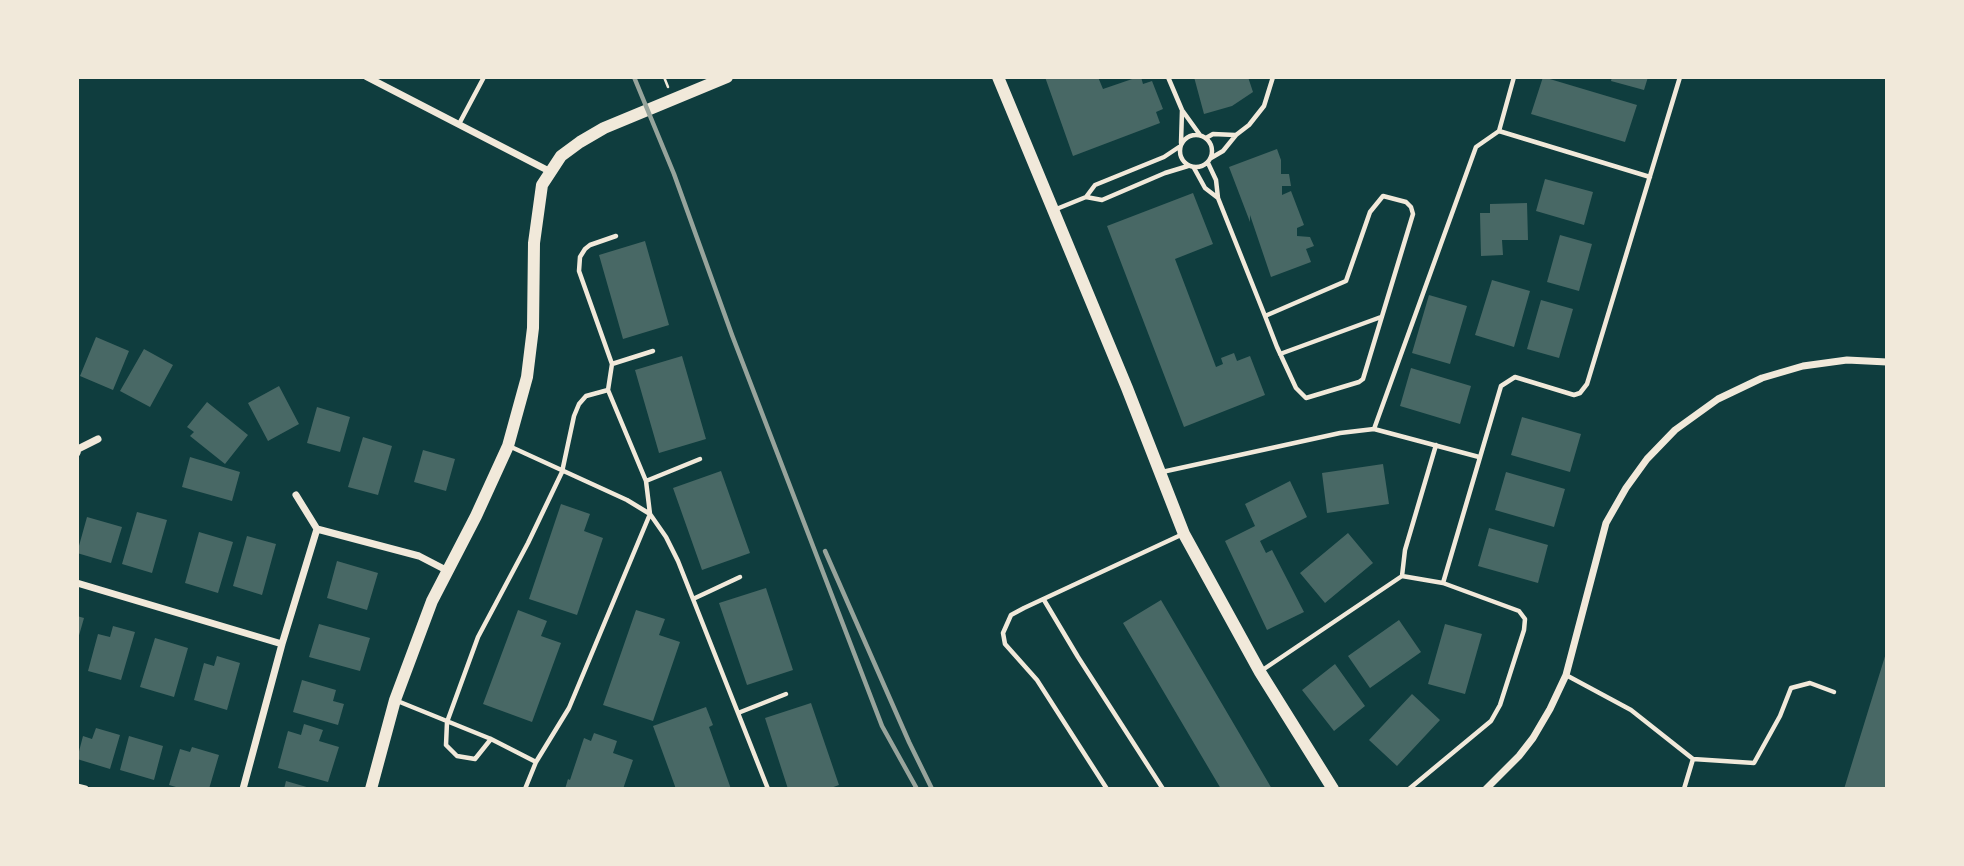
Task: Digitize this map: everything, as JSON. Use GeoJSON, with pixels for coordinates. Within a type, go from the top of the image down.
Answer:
{"type":"FeatureCollection","features":[{"type":"Feature","properties":{"kind":"street"},"geometry":{"type":"LineString","coordinates":[[367,77],[549,172]]}},
{"type":"Feature","properties":{"kind":"street"},"geometry":{"type":"LineString","coordinates":[[371,789],[395,700],[432,601],[446,570],[477,516],[508,446],[527,377],[533,328],[534,243],[542,185],[561,156],[580,142],[604,128],[727,77]]}},
{"type":"Feature","properties":{"kind":"street"},"geometry":{"type":"LineString","coordinates":[[998,77],[1184,534],[1260,672],[1333,789]]}},
{"type":"Feature","properties":{"kind":"street"},"geometry":{"type":"LineString","coordinates":[[1486,789],[1533,738],[1566,675],[1606,523],[1647,459],[1675,430],[1718,399],[1762,378],[1814,364],[1847,360],[1887,362]]}},
{"type":"Feature","properties":{"kind":"street"},"geometry":{"type":"LineString","coordinates":[[77,453],[78,449],[98,439]]}},
{"type":"Feature","properties":{"kind":"street"},"geometry":{"type":"LineString","coordinates":[[296,495],[317,528],[419,556],[446,570]]}},
{"type":"Feature","properties":{"kind":"street"},"geometry":{"type":"LineString","coordinates":[[243,789],[317,528]]}},
{"type":"Feature","properties":{"kind":"street"},"geometry":{"type":"LineString","coordinates":[[77,583],[282,644]]}},
{"type":"Feature","properties":{"kind":"street"},"geometry":{"type":"LineString","coordinates":[[77,787],[85,789]]}},
{"type":"Feature","properties":{"kind":"lane"},"geometry":{"type":"LineString","coordinates":[[459,125],[484,77]]}},
{"type":"Feature","properties":{"kind":"lane"},"geometry":{"type":"LineString","coordinates":[[1168,77],[1182,110],[1212,147],[1209,160],[1216,180],[1218,198],[1280,354],[1296,388],[1306,398],[1359,383],[1366,369],[1413,214],[1406,201],[1384,197],[1370,212],[1346,281],[1265,316]]}},
{"type":"Feature","properties":{"kind":"lane"},"geometry":{"type":"LineString","coordinates":[[1086,197],[1102,200],[1165,173],[1191,166],[1199,167],[1223,150],[1249,125],[1264,106],[1273,77]]}},
{"type":"Feature","properties":{"kind":"lane"},"geometry":{"type":"LineString","coordinates":[[1374,429],[1476,147],[1499,131],[1514,77]]}},
{"type":"Feature","properties":{"kind":"lane"},"geometry":{"type":"LineString","coordinates":[[1443,583],[1501,386],[1515,377],[1574,395],[1580,393],[1587,384],[1680,77]]}},
{"type":"Feature","properties":{"kind":"lane"},"geometry":{"type":"LineString","coordinates":[[1182,110],[1181,159],[1191,166],[1205,188],[1218,198]]}},
{"type":"Feature","properties":{"kind":"lane"},"geometry":{"type":"LineString","coordinates":[[1499,131],[1650,177]]}},
{"type":"Feature","properties":{"kind":"lane"},"geometry":{"type":"LineString","coordinates":[[1053,211],[1086,197],[1096,185],[1164,157],[1189,136],[1236,135]]}},
{"type":"Feature","properties":{"kind":"lane"},"geometry":{"type":"LineString","coordinates":[[525,789],[536,762],[569,708],[650,514],[646,481],[608,390],[612,365],[578,264],[584,249],[615,236]]}},
{"type":"Feature","properties":{"kind":"lane"},"geometry":{"type":"LineString","coordinates":[[1280,354],[1382,317]]}},
{"type":"Feature","properties":{"kind":"lane"},"geometry":{"type":"LineString","coordinates":[[612,365],[653,351]]}},
{"type":"Feature","properties":{"kind":"lane"},"geometry":{"type":"LineString","coordinates":[[491,739],[475,759],[457,756],[446,745],[447,722],[478,636],[528,543],[562,472],[579,404],[586,396],[608,390]]}},
{"type":"Feature","properties":{"kind":"lane"},"geometry":{"type":"LineString","coordinates":[[1161,472],[1340,433],[1374,429],[1479,457]]}},
{"type":"Feature","properties":{"kind":"lane"},"geometry":{"type":"LineString","coordinates":[[1402,576],[1405,550],[1436,444]]}},
{"type":"Feature","properties":{"kind":"lane"},"geometry":{"type":"LineString","coordinates":[[508,446],[627,500],[650,514],[666,537],[693,598],[768,789]]}},
{"type":"Feature","properties":{"kind":"lane"},"geometry":{"type":"LineString","coordinates":[[646,481],[699,458]]}},
{"type":"Feature","properties":{"kind":"lane"},"geometry":{"type":"LineString","coordinates":[[1107,789],[1037,680],[1005,643],[1003,633],[1012,615],[1184,534]]}},
{"type":"Feature","properties":{"kind":"lane"},"geometry":{"type":"LineString","coordinates":[[1260,672],[1402,576],[1443,583],[1519,611],[1525,619],[1524,630],[1500,705],[1491,721],[1409,789]]}},
{"type":"Feature","properties":{"kind":"lane"},"geometry":{"type":"LineString","coordinates":[[693,598],[740,577]]}},
{"type":"Feature","properties":{"kind":"lane"},"geometry":{"type":"LineString","coordinates":[[1044,600],[1163,789]]}},
{"type":"Feature","properties":{"kind":"lane"},"geometry":{"type":"LineString","coordinates":[[1566,675],[1631,710],[1693,760],[1754,764],[1780,716],[1791,688],[1810,683],[1834,692]]}},
{"type":"Feature","properties":{"kind":"lane"},"geometry":{"type":"LineString","coordinates":[[738,713],[786,694]]}},
{"type":"Feature","properties":{"kind":"lane"},"geometry":{"type":"LineString","coordinates":[[395,700],[491,739],[536,762]]}},
{"type":"Feature","properties":{"kind":"lane"},"geometry":{"type":"LineString","coordinates":[[1684,789],[1693,760]]}},
{"type":"Feature","properties":{"kind":"building"},"geometry":{"type":"Polygon","coordinates":[[[1045,77],[1098,77],[1103,89],[1138,77],[1141,77],[1143,84],[1152,81],[1163,109],[1156,112],[1160,123],[1073,156],[1045,77]]]}},
{"type":"Feature","properties":{"kind":"building"},"geometry":{"type":"Polygon","coordinates":[[[1194,77],[1248,77],[1253,92],[1232,106],[1204,114],[1194,77]]]}},
{"type":"Feature","properties":{"kind":"building"},"geometry":{"type":"Polygon","coordinates":[[[1543,77],[1637,105],[1625,142],[1531,114],[1543,77]]]}},
{"type":"Feature","properties":{"kind":"building"},"geometry":{"type":"Polygon","coordinates":[[[1612,77],[1648,77],[1644,90],[1611,81],[1612,77]]]}},
{"type":"Feature","properties":{"kind":"building"},"geometry":{"type":"Polygon","coordinates":[[[1277,149],[1281,160],[1281,174],[1289,174],[1291,186],[1282,186],[1282,195],[1291,191],[1304,225],[1297,228],[1297,236],[1310,237],[1314,246],[1306,249],[1311,262],[1271,277],[1250,215],[1250,222],[1229,167],[1277,149]]]}},
{"type":"Feature","properties":{"kind":"building"},"geometry":{"type":"Polygon","coordinates":[[[1545,179],[1593,192],[1584,225],[1536,211],[1545,179]]]}},
{"type":"Feature","properties":{"kind":"building"},"geometry":{"type":"Polygon","coordinates":[[[1193,193],[1213,244],[1175,259],[1216,367],[1223,364],[1221,358],[1234,353],[1237,361],[1250,356],[1265,395],[1184,427],[1107,226],[1193,193]]]}},
{"type":"Feature","properties":{"kind":"building"},"geometry":{"type":"Polygon","coordinates":[[[1527,203],[1528,240],[1502,240],[1503,255],[1481,256],[1480,213],[1490,213],[1490,204],[1527,203]]]}},
{"type":"Feature","properties":{"kind":"building"},"geometry":{"type":"Polygon","coordinates":[[[1560,235],[1592,244],[1579,291],[1547,282],[1560,235]]]}},
{"type":"Feature","properties":{"kind":"building"},"geometry":{"type":"Polygon","coordinates":[[[645,241],[669,325],[623,339],[599,255],[645,241]]]}},
{"type":"Feature","properties":{"kind":"building"},"geometry":{"type":"Polygon","coordinates":[[[1492,280],[1530,291],[1514,347],[1475,335],[1492,280]]]}},
{"type":"Feature","properties":{"kind":"building"},"geometry":{"type":"Polygon","coordinates":[[[1429,295],[1467,306],[1450,364],[1412,353],[1429,295]]]}},
{"type":"Feature","properties":{"kind":"building"},"geometry":{"type":"Polygon","coordinates":[[[1541,300],[1573,309],[1559,358],[1527,349],[1541,300]]]}},
{"type":"Feature","properties":{"kind":"building"},"geometry":{"type":"Polygon","coordinates":[[[96,337],[129,351],[113,390],[80,376],[96,337]]]}},
{"type":"Feature","properties":{"kind":"building"},"geometry":{"type":"Polygon","coordinates":[[[144,349],[173,365],[150,407],[120,391],[144,349]]]}},
{"type":"Feature","properties":{"kind":"building"},"geometry":{"type":"Polygon","coordinates":[[[682,356],[706,439],[659,453],[635,370],[682,356]]]}},
{"type":"Feature","properties":{"kind":"building"},"geometry":{"type":"Polygon","coordinates":[[[1411,368],[1471,386],[1460,424],[1400,406],[1411,368]]]}},
{"type":"Feature","properties":{"kind":"building"},"geometry":{"type":"Polygon","coordinates":[[[279,386],[299,424],[268,441],[248,403],[279,386]]]}},
{"type":"Feature","properties":{"kind":"building"},"geometry":{"type":"Polygon","coordinates":[[[207,402],[248,435],[225,464],[190,436],[194,432],[187,427],[207,402]]]}},
{"type":"Feature","properties":{"kind":"building"},"geometry":{"type":"Polygon","coordinates":[[[317,407],[350,417],[340,452],[307,443],[317,407]]]}},
{"type":"Feature","properties":{"kind":"building"},"geometry":{"type":"Polygon","coordinates":[[[1522,417],[1581,434],[1570,472],[1511,455],[1522,417]]]}},
{"type":"Feature","properties":{"kind":"building"},"geometry":{"type":"Polygon","coordinates":[[[363,437],[392,446],[378,495],[348,487],[363,437]]]}},
{"type":"Feature","properties":{"kind":"building"},"geometry":{"type":"Polygon","coordinates":[[[423,450],[455,459],[446,491],[414,482],[423,450]]]}},
{"type":"Feature","properties":{"kind":"building"},"geometry":{"type":"Polygon","coordinates":[[[190,457],[240,472],[232,501],[182,487],[190,457]]]}},
{"type":"Feature","properties":{"kind":"building"},"geometry":{"type":"Polygon","coordinates":[[[1383,464],[1389,504],[1327,513],[1322,473],[1383,464]]]}},
{"type":"Feature","properties":{"kind":"building"},"geometry":{"type":"Polygon","coordinates":[[[721,471],[750,553],[702,570],[673,488],[721,471]]]}},
{"type":"Feature","properties":{"kind":"building"},"geometry":{"type":"Polygon","coordinates":[[[1506,472],[1565,489],[1554,527],[1495,510],[1506,472]]]}},
{"type":"Feature","properties":{"kind":"building"},"geometry":{"type":"Polygon","coordinates":[[[1290,481],[1307,517],[1260,541],[1266,553],[1272,550],[1304,612],[1267,630],[1225,541],[1255,526],[1245,504],[1290,481]]]}},
{"type":"Feature","properties":{"kind":"building"},"geometry":{"type":"Polygon","coordinates":[[[561,504],[590,514],[584,531],[603,538],[577,615],[529,599],[561,504]]]}},
{"type":"Feature","properties":{"kind":"building"},"geometry":{"type":"Polygon","coordinates":[[[137,512],[167,520],[152,573],[122,564],[137,512]]]}},
{"type":"Feature","properties":{"kind":"building"},"geometry":{"type":"Polygon","coordinates":[[[87,517],[122,527],[111,563],[77,553],[87,517]]]}},
{"type":"Feature","properties":{"kind":"building"},"geometry":{"type":"Polygon","coordinates":[[[1489,528],[1548,545],[1538,583],[1478,566],[1489,528]]]}},
{"type":"Feature","properties":{"kind":"building"},"geometry":{"type":"Polygon","coordinates":[[[199,532],[233,542],[218,593],[185,583],[199,532]]]}},
{"type":"Feature","properties":{"kind":"building"},"geometry":{"type":"Polygon","coordinates":[[[1348,533],[1373,563],[1325,603],[1300,573],[1348,533]]]}},
{"type":"Feature","properties":{"kind":"building"},"geometry":{"type":"Polygon","coordinates":[[[247,536],[276,544],[262,595],[233,586],[247,536]]]}},
{"type":"Feature","properties":{"kind":"building"},"geometry":{"type":"Polygon","coordinates":[[[337,561],[378,573],[367,610],[327,598],[337,561]]]}},
{"type":"Feature","properties":{"kind":"building"},"geometry":{"type":"Polygon","coordinates":[[[766,588],[793,670],[747,685],[719,603],[766,588]]]}},
{"type":"Feature","properties":{"kind":"building"},"geometry":{"type":"Polygon","coordinates":[[[1161,600],[1272,789],[1221,789],[1123,623],[1161,600]]]}},
{"type":"Feature","properties":{"kind":"building"},"geometry":{"type":"Polygon","coordinates":[[[518,610],[547,621],[541,636],[561,643],[532,722],[483,704],[518,610]]]}},
{"type":"Feature","properties":{"kind":"building"},"geometry":{"type":"Polygon","coordinates":[[[636,610],[665,619],[659,635],[680,642],[653,721],[603,705],[636,610]]]}},
{"type":"Feature","properties":{"kind":"building"},"geometry":{"type":"Polygon","coordinates":[[[77,616],[84,618],[78,639],[77,639],[77,616]]]}},
{"type":"Feature","properties":{"kind":"building"},"geometry":{"type":"Polygon","coordinates":[[[1399,620],[1421,652],[1370,688],[1348,656],[1399,620]]]}},
{"type":"Feature","properties":{"kind":"building"},"geometry":{"type":"Polygon","coordinates":[[[319,624],[370,638],[360,671],[309,657],[319,624]]]}},
{"type":"Feature","properties":{"kind":"building"},"geometry":{"type":"Polygon","coordinates":[[[1445,624],[1482,634],[1465,694],[1428,684],[1445,624]]]}},
{"type":"Feature","properties":{"kind":"building"},"geometry":{"type":"Polygon","coordinates":[[[113,626],[135,632],[121,680],[88,671],[98,634],[110,637],[113,626]]]}},
{"type":"Feature","properties":{"kind":"building"},"geometry":{"type":"Polygon","coordinates":[[[155,638],[188,648],[174,697],[140,687],[155,638]]]}},
{"type":"Feature","properties":{"kind":"building"},"geometry":{"type":"Polygon","coordinates":[[[1886,653],[1887,789],[1844,789],[1886,653]]]}},
{"type":"Feature","properties":{"kind":"building"},"geometry":{"type":"Polygon","coordinates":[[[217,656],[240,663],[227,710],[194,700],[204,663],[214,666],[217,656]]]}},
{"type":"Feature","properties":{"kind":"building"},"geometry":{"type":"Polygon","coordinates":[[[1335,664],[1365,706],[1334,731],[1302,690],[1335,664]]]}},
{"type":"Feature","properties":{"kind":"building"},"geometry":{"type":"Polygon","coordinates":[[[302,680],[336,690],[333,701],[344,704],[338,725],[293,712],[302,680]]]}},
{"type":"Feature","properties":{"kind":"building"},"geometry":{"type":"Polygon","coordinates":[[[1412,694],[1440,720],[1397,766],[1369,740],[1412,694]]]}},
{"type":"Feature","properties":{"kind":"building"},"geometry":{"type":"Polygon","coordinates":[[[811,703],[839,785],[828,789],[788,789],[765,718],[811,703]]]}},
{"type":"Feature","properties":{"kind":"building"},"geometry":{"type":"Polygon","coordinates":[[[706,707],[713,725],[709,727],[731,789],[676,789],[653,726],[706,707]]]}},
{"type":"Feature","properties":{"kind":"building"},"geometry":{"type":"Polygon","coordinates":[[[304,724],[323,730],[319,741],[339,747],[328,782],[278,768],[288,731],[301,735],[304,724]]]}},
{"type":"Feature","properties":{"kind":"building"},"geometry":{"type":"Polygon","coordinates":[[[96,728],[120,735],[110,769],[77,759],[83,736],[92,739],[96,728]]]}},
{"type":"Feature","properties":{"kind":"building"},"geometry":{"type":"Polygon","coordinates":[[[594,733],[617,741],[613,753],[633,760],[623,789],[565,789],[584,738],[591,741],[594,733]]]}},
{"type":"Feature","properties":{"kind":"building"},"geometry":{"type":"Polygon","coordinates":[[[129,736],[163,746],[154,780],[120,770],[129,736]]]}},
{"type":"Feature","properties":{"kind":"building"},"geometry":{"type":"Polygon","coordinates":[[[192,747],[219,755],[209,789],[183,789],[169,785],[180,749],[190,752],[192,747]]]}},
{"type":"Feature","properties":{"kind":"building"},"geometry":{"type":"Polygon","coordinates":[[[286,781],[310,788],[310,789],[284,789],[286,781]]]}},
{"type":"Feature","properties":{"kind":"railway"},"geometry":{"type":"LineString","coordinates":[[634,77],[674,174],[732,335],[882,726],[917,789]]}},
{"type":"Feature","properties":{"kind":"railway"},"geometry":{"type":"LineString","coordinates":[[825,551],[932,789]]}}]}
